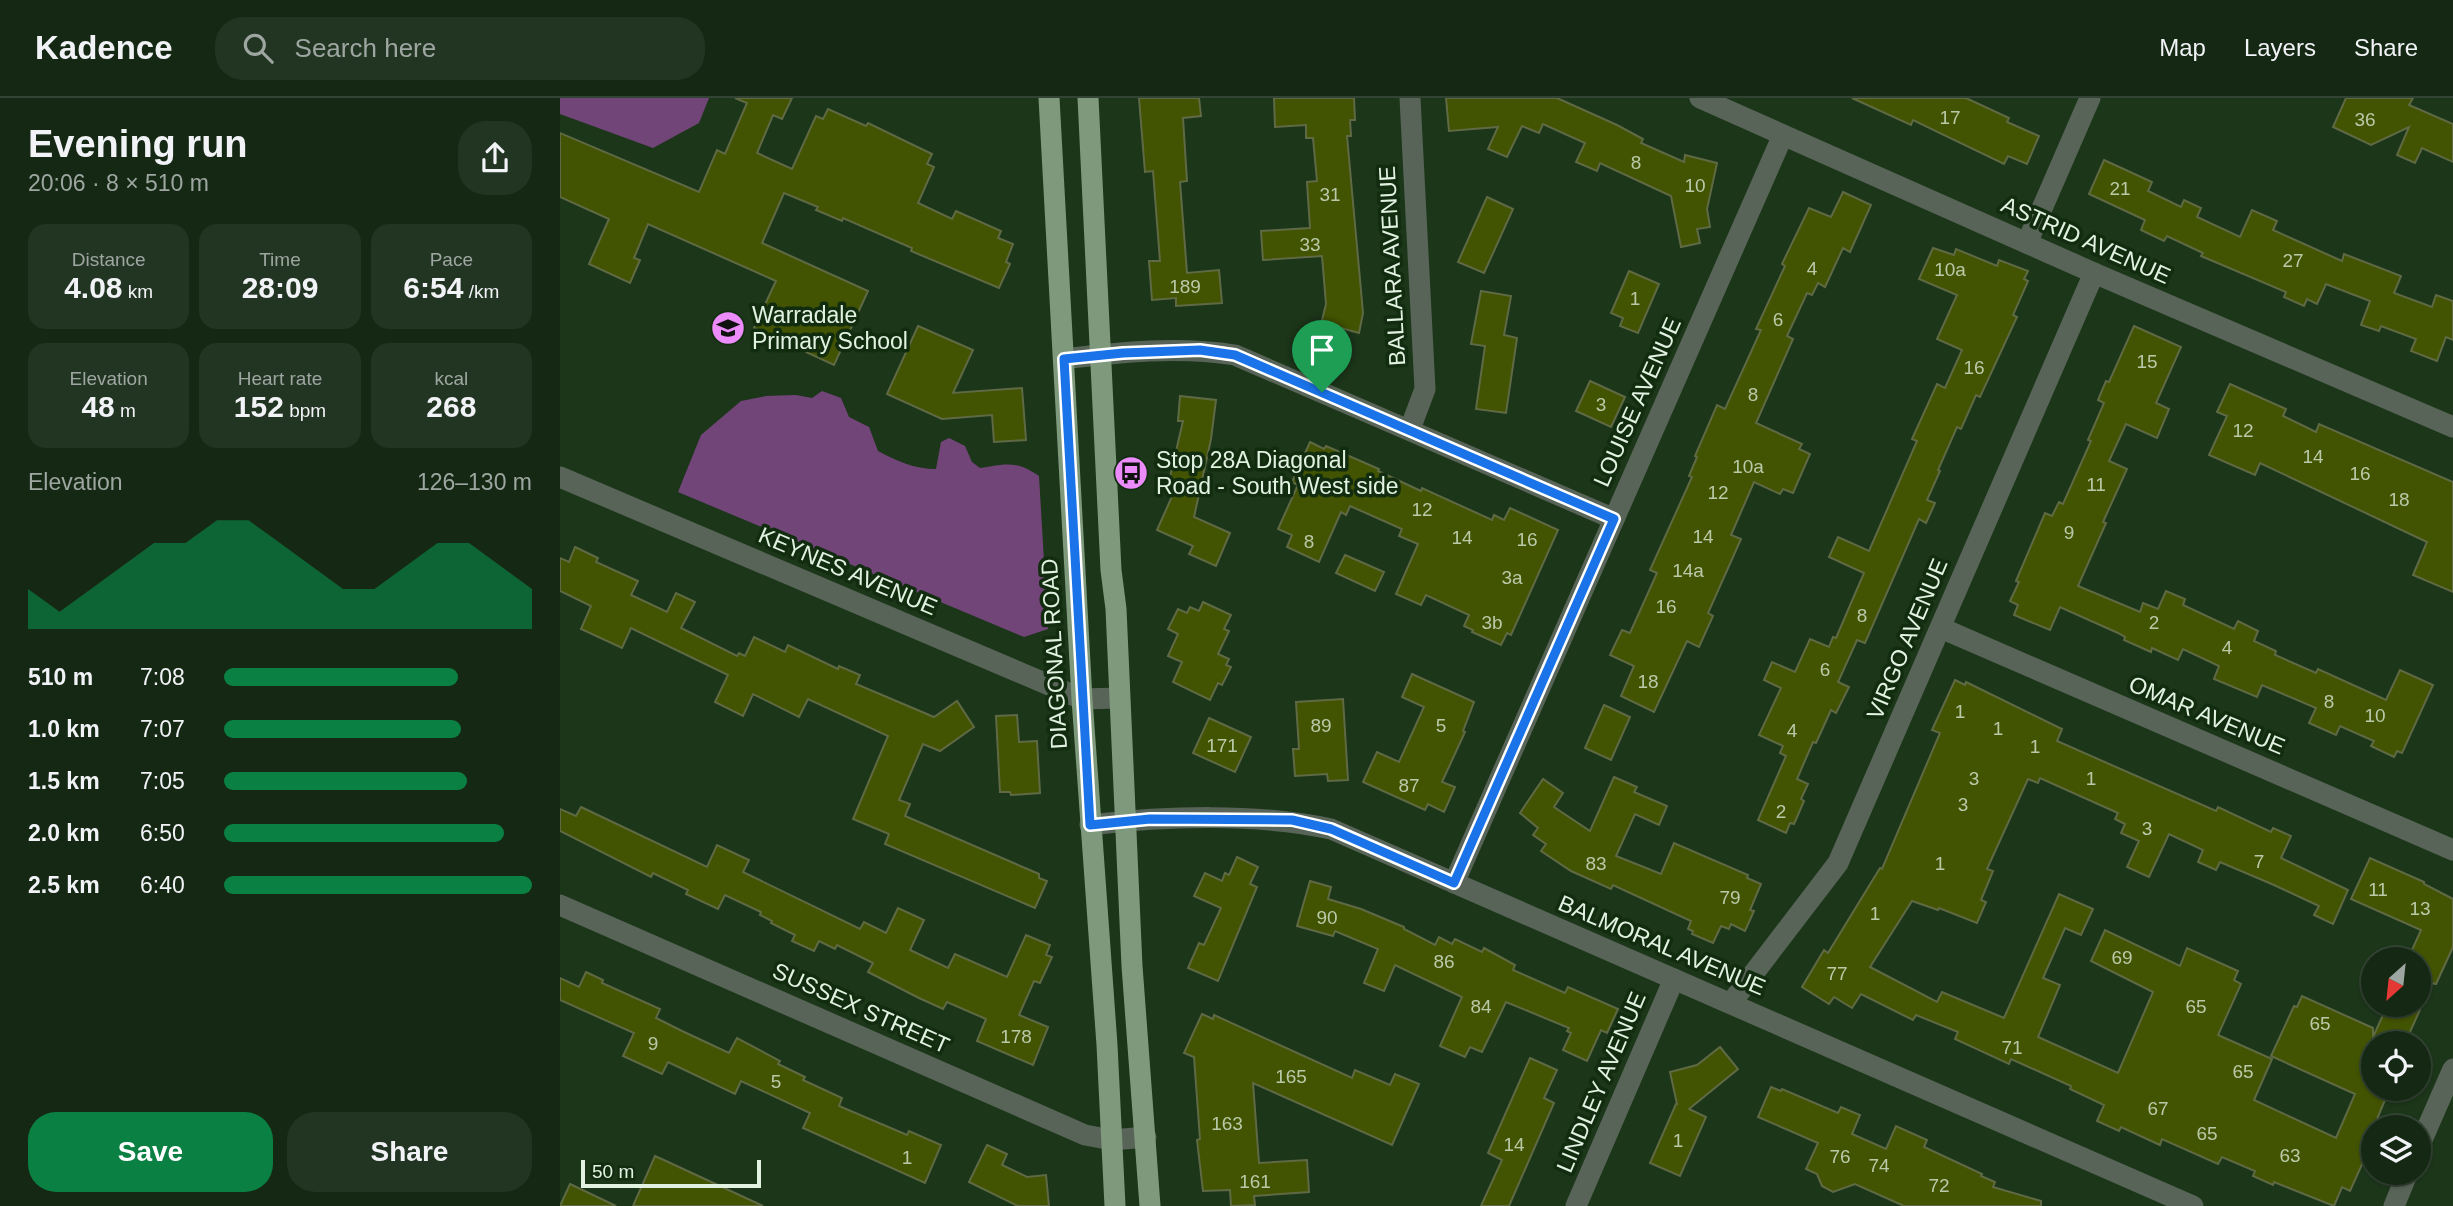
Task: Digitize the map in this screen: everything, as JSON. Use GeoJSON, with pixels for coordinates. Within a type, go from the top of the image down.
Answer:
{"type":"FeatureCollection","features":[{"type":"Feature","properties":{"kind":"main road","name":"DIAGONAL ROAD"},"geometry":{"type":"LineString","coordinates":[[1049,98],[1090,825],[1107,1045],[1115,1206]]}},
{"type":"Feature","properties":{"kind":"main road"},"geometry":{"type":"LineString","coordinates":[[1088,98],[1132,966],[1150,1206]]}},
{"type":"Feature","properties":{"kind":"street","name":"BALLARA AVENUE"},"geometry":{"type":"LineString","coordinates":[[1409,429],[1425,389],[1410,98]]}},
{"type":"Feature","properties":{"kind":"street","name":"ASTRID AVENUE"},"geometry":{"type":"LineString","coordinates":[[1700,98],[2094,273],[2453,426]]}},
{"type":"Feature","properties":{"kind":"street"},"geometry":{"type":"LineString","coordinates":[[2027,243],[2090,98]]}},
{"type":"Feature","properties":{"kind":"street","name":"LOUISE AVENUE"},"geometry":{"type":"LineString","coordinates":[[1454,883],[1783,135]]}},
{"type":"Feature","properties":{"kind":"street","name":"VIRGO AVENUE"},"geometry":{"type":"LineString","coordinates":[[1731,1003],[1838,863],[2094,273]]}},
{"type":"Feature","properties":{"kind":"street"},"geometry":{"type":"LineString","coordinates":[[1064,359],[1200,350],[1235,355],[1614,519]]}},
{"type":"Feature","properties":{"kind":"street","name":"KEYNES AVENUE"},"geometry":{"type":"LineString","coordinates":[[560,477],[1083,699],[1119,698]]}},
{"type":"Feature","properties":{"kind":"street","name":"OMAR AVENUE"},"geometry":{"type":"LineString","coordinates":[[1941,628],[2453,850]]}},
{"type":"Feature","properties":{"kind":"street","name":"BALMORAL AVENUE"},"geometry":{"type":"LineString","coordinates":[[1090,825],[1150,819],[1292,820],[1331,829],[2193,1206]]}},
{"type":"Feature","properties":{"kind":"street","name":"SUSSEX STREET"},"geometry":{"type":"LineString","coordinates":[[560,905],[1085,1135],[1112,1140],[1146,1138]]}},
{"type":"Feature","properties":{"kind":"street","name":"LINDLEY AVENUE"},"geometry":{"type":"LineString","coordinates":[[1576,1206],[1674,979]]}},
{"type":"Feature","properties":{"kind":"street"},"geometry":{"type":"LineString","coordinates":[[2431,1119],[2453,1069]]}},
{"type":"Feature","properties":{"kind":"street"},"geometry":{"type":"LineString","coordinates":[[2394,1206],[2403,1185]]}},
{"type":"Feature","properties":{"kind":"shaded area"},"geometry":{"type":"Polygon","coordinates":[[[560,98],[709,98],[699,123],[653,148],[560,114],[560,98]]]}},
{"type":"Feature","properties":{"kind":"shaded area"},"geometry":{"type":"Polygon","coordinates":[[[822,391],[841,398],[849,417],[869,427],[878,451],[899,461],[920,468],[936,469],[941,442],[949,438],[965,446],[972,462],[980,468],[1017,465],[1039,476],[1048,629],[1024,637],[678,492],[701,435],[741,401],[766,396],[796,395],[812,398],[822,391]]]}},
{"type":"Feature","properties":{"kind":"building"},"geometry":{"type":"Polygon","coordinates":[[[735,98],[792,98],[782,119],[773,115],[757,153],[792,169],[816,116],[823,119],[828,109],[866,126],[868,123],[932,154],[927,164],[934,167],[918,203],[952,219],[956,211],[1001,231],[998,238],[1013,244],[1006,262],[1010,264],[999,288],[911,251],[912,248],[843,218],[842,221],[816,210],[818,207],[784,193],[762,243],[868,291],[834,365],[754,328],[776,281],[648,224],[634,258],[640,260],[630,283],[589,264],[609,219],[560,197],[560,133],[699,192],[717,150],[725,154],[747,103],[735,98]]]}},
{"type":"Feature","properties":{"kind":"building"},"geometry":{"type":"Polygon","coordinates":[[[1139,98],[1199,98],[1201,116],[1183,118],[1187,181],[1180,182],[1187,273],[1219,270],[1222,303],[1176,306],[1176,298],[1152,300],[1149,261],[1160,261],[1153,171],[1145,172],[1139,98]]]}},
{"type":"Feature","properties":{"kind":"building"},"geometry":{"type":"Polygon","coordinates":[[[1274,98],[1354,98],[1355,120],[1350,120],[1351,136],[1347,136],[1363,313],[1359,333],[1341,328],[1337,346],[1317,341],[1326,304],[1322,256],[1263,260],[1261,231],[1310,228],[1307,182],[1317,181],[1313,138],[1306,138],[1306,125],[1275,127],[1274,98]]]}},
{"type":"Feature","properties":{"kind":"building"},"geometry":{"type":"Polygon","coordinates":[[[1446,98],[1557,98],[1617,125],[1643,139],[1641,143],[1684,162],[1685,155],[1717,163],[1707,209],[1710,227],[1697,229],[1700,243],[1681,247],[1671,196],[1600,163],[1597,171],[1576,162],[1585,143],[1543,124],[1539,133],[1522,126],[1507,157],[1488,149],[1498,127],[1449,131],[1446,98]]]}},
{"type":"Feature","properties":{"kind":"building"},"geometry":{"type":"Polygon","coordinates":[[[1852,98],[1966,98],[2009,118],[2007,122],[2039,136],[2027,164],[2008,156],[2004,164],[1913,120],[1911,125],[1852,98]]]}},
{"type":"Feature","properties":{"kind":"building"},"geometry":{"type":"Polygon","coordinates":[[[2346,98],[2413,98],[2409,105],[2453,124],[2453,162],[2422,148],[2415,163],[2397,155],[2409,127],[2371,145],[2333,127],[2346,98]]]}},
{"type":"Feature","properties":{"kind":"building"},"geometry":{"type":"Polygon","coordinates":[[[2104,160],[2152,182],[2148,191],[2181,207],[2184,200],[2201,208],[2197,217],[2240,237],[2252,210],[2277,221],[2273,230],[2342,261],[2344,254],[2401,276],[2394,293],[2432,307],[2436,295],[2453,301],[2453,340],[2446,337],[2437,361],[2411,351],[2416,339],[2381,326],[2379,331],[2361,325],[2370,301],[2326,284],[2317,304],[2307,299],[2304,306],[2284,297],[2286,292],[2201,256],[2203,253],[2167,236],[2164,241],[2141,230],[2145,220],[2089,194],[2104,160]]]}},
{"type":"Feature","properties":{"kind":"building"},"geometry":{"type":"Polygon","coordinates":[[[1843,192],[1871,205],[1850,252],[1843,248],[1825,287],[1818,283],[1812,295],[1807,293],[1787,336],[1793,339],[1756,423],[1802,444],[1799,449],[1810,454],[1793,493],[1783,489],[1780,494],[1754,482],[1731,535],[1741,539],[1708,613],[1713,616],[1699,647],[1687,641],[1654,712],[1621,696],[1634,666],[1610,655],[1622,630],[1630,633],[1657,573],[1650,570],[1692,477],[1689,476],[1697,457],[1695,456],[1717,405],[1725,409],[1761,330],[1756,329],[1785,266],[1782,264],[1809,208],[1831,217],[1843,192]]]}},
{"type":"Feature","properties":{"kind":"building"},"geometry":{"type":"Polygon","coordinates":[[[1487,197],[1513,209],[1484,273],[1458,262],[1487,197]]]}},
{"type":"Feature","properties":{"kind":"building"},"geometry":{"type":"Polygon","coordinates":[[[1933,248],[1954,255],[1956,249],[1997,266],[1999,260],[2028,271],[2024,279],[2028,281],[2013,315],[2017,317],[1980,397],[1976,395],[1961,429],[1957,427],[1938,470],[1940,471],[1927,500],[1935,503],[1926,523],[1919,519],[1865,643],[1857,640],[1838,682],[1849,687],[1836,713],[1831,710],[1797,779],[1808,784],[1794,824],[1790,823],[1786,833],[1758,820],[1786,756],[1780,753],[1783,746],[1759,735],[1781,688],[1764,680],[1772,662],[1795,672],[1810,639],[1829,647],[1833,637],[1836,638],[1864,573],[1829,557],[1838,537],[1869,551],[1917,441],[1912,439],[1937,384],[1945,388],[1962,350],[1937,339],[1957,295],[1919,279],[1933,248]]]}},
{"type":"Feature","properties":{"kind":"building"},"geometry":{"type":"Polygon","coordinates":[[[1629,271],[1659,284],[1638,333],[1620,326],[1623,318],[1611,313],[1629,271]]]}},
{"type":"Feature","properties":{"kind":"building"},"geometry":{"type":"Polygon","coordinates":[[[1481,291],[1511,296],[1504,335],[1517,338],[1506,413],[1476,409],[1485,346],[1471,344],[1481,291]]]}},
{"type":"Feature","properties":{"kind":"building"},"geometry":{"type":"Polygon","coordinates":[[[918,326],[973,350],[953,393],[1022,388],[1026,440],[994,442],[992,415],[942,419],[887,394],[918,326]]]}},
{"type":"Feature","properties":{"kind":"building"},"geometry":{"type":"Polygon","coordinates":[[[2134,326],[2181,347],[2156,403],[2169,409],[2157,438],[2126,424],[2109,461],[2127,469],[2078,586],[2140,612],[2143,603],[2158,609],[2166,591],[2185,599],[2183,605],[2234,629],[2238,621],[2258,631],[2254,641],[2276,651],[2275,655],[2316,673],[2318,669],[2386,700],[2400,670],[2433,685],[2402,753],[2397,751],[2394,757],[2371,746],[2374,741],[2340,726],[2336,735],[2309,723],[2316,708],[2262,685],[2257,697],[2214,679],[2219,666],[2183,649],[2178,660],[2152,648],[2151,652],[2124,640],[2125,637],[2118,633],[2060,607],[2050,630],[2014,615],[2018,605],[2010,601],[2019,582],[2016,581],[2045,513],[2052,516],[2059,502],[2063,504],[2091,441],[2088,440],[2104,403],[2098,400],[2134,326]]]}},
{"type":"Feature","properties":{"kind":"building"},"geometry":{"type":"Polygon","coordinates":[[[1590,381],[1625,397],[1611,427],[1576,411],[1590,381]]]}},
{"type":"Feature","properties":{"kind":"building"},"geometry":{"type":"Polygon","coordinates":[[[2230,384],[2286,409],[2283,416],[2316,432],[2319,424],[2453,482],[2453,592],[2413,575],[2427,542],[2260,463],[2255,475],[2209,455],[2227,416],[2217,412],[2230,384]]]}},
{"type":"Feature","properties":{"kind":"building"},"geometry":{"type":"Polygon","coordinates":[[[1180,396],[1216,400],[1211,439],[1194,517],[1230,533],[1216,566],[1189,554],[1193,546],[1157,530],[1174,492],[1167,490],[1183,421],[1178,421],[1180,396]]]}},
{"type":"Feature","properties":{"kind":"building"},"geometry":{"type":"Polygon","coordinates":[[[1310,442],[1324,449],[1326,446],[1421,491],[1422,488],[1492,520],[1494,515],[1504,520],[1510,508],[1558,530],[1511,635],[1507,633],[1501,645],[1464,626],[1469,615],[1426,595],[1421,605],[1396,594],[1418,544],[1399,536],[1402,529],[1350,506],[1346,515],[1341,512],[1319,562],[1287,547],[1292,535],[1278,529],[1298,485],[1292,482],[1310,442]]]}},
{"type":"Feature","properties":{"kind":"building"},"geometry":{"type":"Polygon","coordinates":[[[575,547],[598,558],[596,562],[638,581],[631,595],[667,612],[676,593],[695,602],[681,628],[737,656],[739,653],[745,656],[754,637],[785,652],[788,645],[838,669],[839,666],[860,675],[856,684],[934,717],[957,701],[974,727],[940,751],[923,744],[899,800],[910,804],[905,816],[1039,874],[1039,878],[1047,881],[1035,908],[885,844],[889,834],[853,819],[888,736],[808,699],[799,717],[753,694],[743,716],[715,702],[728,675],[631,628],[622,648],[581,629],[591,606],[560,591],[560,558],[569,562],[575,547]]]}},
{"type":"Feature","properties":{"kind":"building"},"geometry":{"type":"Polygon","coordinates":[[[1345,555],[1384,572],[1375,591],[1336,573],[1345,555]]]}},
{"type":"Feature","properties":{"kind":"building"},"geometry":{"type":"Polygon","coordinates":[[[1203,602],[1231,615],[1224,629],[1229,631],[1218,654],[1229,659],[1226,665],[1231,667],[1222,685],[1218,683],[1210,700],[1173,682],[1182,662],[1168,656],[1178,634],[1168,629],[1178,609],[1187,613],[1190,607],[1199,611],[1203,602]]]}},
{"type":"Feature","properties":{"kind":"building"},"geometry":{"type":"Polygon","coordinates":[[[1412,674],[1474,702],[1463,731],[1465,732],[1442,782],[1455,787],[1444,812],[1428,804],[1425,810],[1363,782],[1377,752],[1399,762],[1424,707],[1402,697],[1412,674]]]}},
{"type":"Feature","properties":{"kind":"building"},"geometry":{"type":"Polygon","coordinates":[[[1955,680],[1965,685],[1966,682],[2062,729],[2057,741],[2216,811],[2218,807],[2271,832],[2273,828],[2291,836],[2281,858],[2348,890],[2333,924],[2314,915],[2319,906],[2274,885],[2220,862],[2216,870],[2198,862],[2203,850],[2169,834],[2149,877],[2127,867],[2139,841],[2121,833],[2125,824],[2115,819],[2118,813],[2040,778],[2038,783],[2028,779],[1987,869],[1993,871],[1981,900],[1986,902],[1977,923],[1912,901],[1870,967],[1937,1002],[1942,992],[2004,1018],[2059,894],[2093,909],[2081,935],[2065,928],[2043,978],[2060,985],[2038,1037],[2118,1073],[2153,992],[2091,961],[2105,930],[2180,966],[2187,948],[2238,971],[2234,980],[2241,984],[2218,1035],[2272,1059],[2254,1100],[2336,1138],[2355,1094],[2271,1056],[2294,1006],[2297,1007],[2302,996],[2373,1028],[2373,1031],[2361,1031],[2361,1101],[2385,1101],[2379,1115],[2361,1115],[2361,1167],[2350,1191],[2342,1187],[2334,1206],[2274,1182],[2273,1185],[2253,1176],[2255,1171],[2222,1157],[2218,1164],[2162,1139],[2160,1145],[2121,1127],[2119,1131],[2097,1121],[2104,1105],[2070,1089],[2071,1086],[2011,1059],[2009,1064],[1955,1039],[1958,1032],[1916,1015],[1913,1020],[1861,994],[1852,1008],[1834,997],[1829,1004],[1802,987],[1824,950],[1828,953],[1880,868],[1882,869],[1940,733],[1932,730],[1955,680]]]}},
{"type":"Feature","properties":{"kind":"building"},"geometry":{"type":"Polygon","coordinates":[[[1343,699],[1348,780],[1328,781],[1327,774],[1295,776],[1293,749],[1299,749],[1296,702],[1343,699]]]}},
{"type":"Feature","properties":{"kind":"building"},"geometry":{"type":"Polygon","coordinates":[[[1604,705],[1630,717],[1611,760],[1585,748],[1604,705]]]}},
{"type":"Feature","properties":{"kind":"building"},"geometry":{"type":"Polygon","coordinates":[[[1017,715],[1019,742],[1037,741],[1040,793],[1011,795],[1010,792],[1000,792],[996,716],[1017,715]]]}},
{"type":"Feature","properties":{"kind":"building"},"geometry":{"type":"Polygon","coordinates":[[[1209,718],[1251,737],[1235,772],[1193,753],[1209,718]]]}},
{"type":"Feature","properties":{"kind":"building"},"geometry":{"type":"Polygon","coordinates":[[[1614,777],[1637,787],[1634,792],[1667,806],[1659,825],[1635,814],[1616,856],[1661,874],[1674,843],[1748,875],[1747,878],[1761,884],[1745,931],[1731,924],[1729,929],[1721,926],[1713,943],[1692,934],[1693,931],[1688,929],[1691,921],[1613,885],[1611,889],[1571,871],[1541,851],[1546,844],[1533,835],[1538,828],[1520,813],[1543,779],[1563,793],[1554,807],[1590,831],[1614,777]]]}},
{"type":"Feature","properties":{"kind":"building"},"geometry":{"type":"Polygon","coordinates":[[[581,807],[707,867],[717,845],[749,860],[743,872],[860,929],[864,922],[886,933],[898,908],[924,920],[910,950],[948,968],[955,954],[1007,977],[1026,935],[1050,945],[1046,955],[1052,957],[1040,983],[1034,981],[1019,1015],[1048,1027],[1033,1065],[977,1041],[986,1019],[947,1002],[943,1009],[919,998],[868,972],[873,963],[837,945],[835,949],[819,941],[814,951],[792,941],[795,935],[771,923],[772,921],[760,915],[761,912],[725,895],[718,909],[686,894],[688,890],[653,873],[651,877],[560,831],[560,809],[576,816],[581,807]]]}},
{"type":"Feature","properties":{"kind":"building"},"geometry":{"type":"Polygon","coordinates":[[[1237,857],[1258,867],[1250,884],[1257,887],[1218,981],[1188,968],[1199,943],[1204,945],[1221,908],[1194,896],[1205,873],[1222,881],[1225,873],[1229,875],[1237,857]]]}},
{"type":"Feature","properties":{"kind":"building"},"geometry":{"type":"Polygon","coordinates":[[[2370,858],[2424,882],[2453,899],[2453,947],[2436,984],[2431,985],[2431,947],[2413,947],[2421,930],[2351,899],[2370,858]]]}},
{"type":"Feature","properties":{"kind":"building"},"geometry":{"type":"Polygon","coordinates":[[[1310,881],[1331,887],[1328,899],[1404,927],[1435,945],[1439,937],[1452,944],[1455,939],[1482,952],[1484,948],[1515,965],[1513,970],[1565,993],[1568,987],[1618,1009],[1607,1033],[1601,1030],[1587,1061],[1563,1050],[1571,1033],[1567,1031],[1569,1028],[1506,1002],[1482,1052],[1470,1047],[1465,1057],[1440,1046],[1462,997],[1395,965],[1384,991],[1364,983],[1378,949],[1335,931],[1333,936],[1297,926],[1310,881]]]}},
{"type":"Feature","properties":{"kind":"building"},"geometry":{"type":"Polygon","coordinates":[[[586,972],[603,980],[602,983],[660,1009],[656,1018],[682,1031],[729,1053],[737,1038],[780,1061],[778,1064],[805,1077],[803,1080],[842,1098],[839,1106],[907,1135],[909,1131],[941,1145],[925,1183],[803,1128],[810,1113],[741,1081],[735,1094],[668,1062],[662,1074],[623,1056],[634,1033],[560,1000],[560,978],[579,987],[586,972]]]}},
{"type":"Feature","properties":{"kind":"building"},"geometry":{"type":"Polygon","coordinates":[[[1202,1014],[1213,1019],[1214,1015],[1352,1078],[1355,1070],[1390,1085],[1395,1074],[1419,1084],[1392,1145],[1253,1083],[1259,1163],[1307,1160],[1309,1192],[1254,1196],[1255,1205],[1231,1206],[1230,1190],[1203,1191],[1197,1140],[1200,1139],[1194,1057],[1184,1053],[1202,1014]]]}},
{"type":"Feature","properties":{"kind":"building"},"geometry":{"type":"Polygon","coordinates":[[[2382,1017],[2417,1017],[2410,1031],[2376,1031],[2382,1017]]]}},
{"type":"Feature","properties":{"kind":"building"},"geometry":{"type":"Polygon","coordinates":[[[1720,1047],[1738,1069],[1689,1109],[1706,1117],[1680,1176],[1650,1163],[1677,1104],[1670,1072],[1697,1065],[1720,1047]]]}},
{"type":"Feature","properties":{"kind":"building"},"geometry":{"type":"Polygon","coordinates":[[[1530,1058],[1557,1070],[1544,1098],[1554,1103],[1509,1206],[1481,1206],[1502,1160],[1488,1153],[1530,1058]]]}},
{"type":"Feature","properties":{"kind":"building"},"geometry":{"type":"Polygon","coordinates":[[[1771,1087],[1781,1091],[1782,1089],[1838,1113],[1841,1107],[1860,1115],[1852,1134],[1886,1149],[1896,1126],[1927,1140],[1924,1147],[1995,1182],[1993,1187],[2041,1201],[2041,1206],[1904,1206],[1855,1184],[1833,1192],[1822,1186],[1817,1174],[1806,1169],[1818,1143],[1758,1117],[1771,1087]]]}},
{"type":"Feature","properties":{"kind":"building"},"geometry":{"type":"Polygon","coordinates":[[[987,1145],[1007,1154],[1002,1165],[1027,1177],[1046,1175],[1049,1206],[1018,1206],[969,1182],[987,1145]]]}},
{"type":"Feature","properties":{"kind":"building"},"geometry":{"type":"Polygon","coordinates":[[[655,1156],[666,1161],[763,1206],[633,1206],[655,1156]]]}},
{"type":"Feature","properties":{"kind":"building"},"geometry":{"type":"Polygon","coordinates":[[[570,1184],[616,1206],[560,1206],[570,1184]]]}},
{"type":"Feature","properties":{"kind":"place","name":"Warradale Primary School"},"geometry":{"type":"Point","coordinates":[728,328]}},
{"type":"Feature","properties":{"kind":"place","name":"Stop 28A Diagonal Road - South West side"},"geometry":{"type":"Point","coordinates":[1131,473]}},
{"type":"Feature","properties":{"kind":"route"},"geometry":{"type":"LineString","coordinates":[[1200,350],[1235,355],[1322,392],[1614,519],[1454,883],[1331,829],[1292,820],[1150,819],[1090,825],[1064,359],[1200,350]]}}]}
